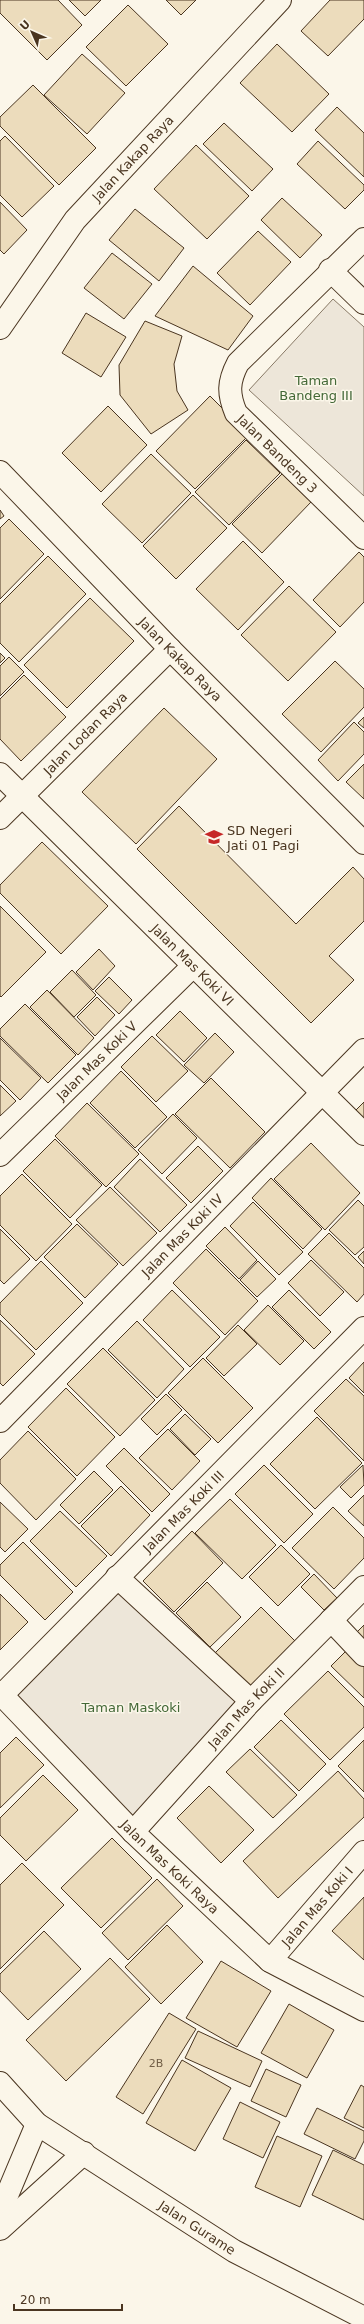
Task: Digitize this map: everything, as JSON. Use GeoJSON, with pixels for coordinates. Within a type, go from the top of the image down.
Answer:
{"type":"FeatureCollection","features":[{"type":"Feature","properties":{"kind":"street","name":"Jalan Kakap Raya"},"geometry":{"type":"LineString","coordinates":[[0,328],[75,220],[280,0]]}},
{"type":"Feature","properties":{"kind":"street","name":"Jalan Bandeng 3"},"geometry":{"type":"LineString","coordinates":[[364,239],[330,270],[238,363],[232,376],[229,388],[230,399],[236,413],[364,538]]}},
{"type":"Feature","properties":{"kind":"street"},"geometry":{"type":"LineString","coordinates":[[330,270],[364,303]]}},
{"type":"Feature","properties":{"kind":"street","name":"Jalan Kakap Raya"},"geometry":{"type":"LineString","coordinates":[[0,472],[170,649],[364,843]]}},
{"type":"Feature","properties":{"kind":"street","name":"Jalan Lodan Raya"},"geometry":{"type":"LineString","coordinates":[[0,818],[170,649]]}},
{"type":"Feature","properties":{"kind":"street","name":"Jalan Mas Koki VI"},"geometry":{"type":"LineString","coordinates":[[0,774],[364,1134]]}},
{"type":"Feature","properties":{"kind":"street","name":"Jalan Mas Koki V"},"geometry":{"type":"LineString","coordinates":[[0,1155],[194,966]]}},
{"type":"Feature","properties":{"kind":"street","name":"Jalan Mas Koki IV"},"geometry":{"type":"LineString","coordinates":[[0,1421],[323,1094],[364,1050]]}},
{"type":"Feature","properties":{"kind":"street","name":"Jalan Mas Koki III"},"geometry":{"type":"LineString","coordinates":[[1,1694],[364,1328]]}},
{"type":"Feature","properties":{"kind":"street"},"geometry":{"type":"LineString","coordinates":[[117,1577],[251,1701]]}},
{"type":"Feature","properties":{"kind":"street","name":"Jalan Mas Koki II"},"geometry":{"type":"LineString","coordinates":[[133,1832],[251,1701],[364,1587]]}},
{"type":"Feature","properties":{"kind":"street"},"geometry":{"type":"LineString","coordinates":[[331,1620],[364,1655]]}},
{"type":"Feature","properties":{"kind":"street","name":"Jalan Mas Koki Raya"},"geometry":{"type":"LineString","coordinates":[[1,1694],[133,1832],[270,1961],[364,2010]]}},
{"type":"Feature","properties":{"kind":"street","name":"Jalan Mas Koki I"},"geometry":{"type":"LineString","coordinates":[[270,1961],[364,1852]]}},
{"type":"Feature","properties":{"kind":"street","name":"Jalan Gurame"},"geometry":{"type":"LineString","coordinates":[[0,2083],[37,2124],[234,2251],[364,2318]]}},
{"type":"Feature","properties":{"kind":"street"},"geometry":{"type":"LineString","coordinates":[[0,2212],[37,2124]]}},
{"type":"Feature","properties":{"kind":"street"},"geometry":{"type":"LineString","coordinates":[[0,2229],[84,2153]]}},
{"type":"Feature","properties":{"kind":"green space","name":"Taman Bandeng III"},"geometry":{"type":"Polygon","coordinates":[[[333,299],[364,327],[364,496],[249,390],[333,299]]]}},
{"type":"Feature","properties":{"kind":"green space","name":"Taman Maskoki"},"geometry":{"type":"Polygon","coordinates":[[[117,1589],[239,1703],[133,1818],[14,1695],[117,1589]]]}},
{"type":"Feature","properties":{"kind":"building"},"geometry":{"type":"Polygon","coordinates":[[[0,0],[58,0],[82,25],[47,60],[0,13],[0,0]]]}},
{"type":"Feature","properties":{"kind":"building"},"geometry":{"type":"Polygon","coordinates":[[[69,0],[101,0],[85,16],[69,0]]]}},
{"type":"Feature","properties":{"kind":"building"},"geometry":{"type":"Polygon","coordinates":[[[166,0],[196,0],[181,15],[166,0]]]}},
{"type":"Feature","properties":{"kind":"building"},"geometry":{"type":"Polygon","coordinates":[[[330,0],[364,0],[364,19],[328,56],[301,31],[330,0]]]}},
{"type":"Feature","properties":{"kind":"building"},"geometry":{"type":"Polygon","coordinates":[[[128,5],[168,44],[126,86],[86,47],[128,5]]]}},
{"type":"Feature","properties":{"kind":"building"},"geometry":{"type":"Polygon","coordinates":[[[277,44],[329,94],[292,132],[240,83],[277,44]]]}},
{"type":"Feature","properties":{"kind":"building"},"geometry":{"type":"Polygon","coordinates":[[[82,54],[125,93],[87,134],[44,95],[82,54]]]}},
{"type":"Feature","properties":{"kind":"building"},"geometry":{"type":"Polygon","coordinates":[[[33,85],[96,148],[59,185],[0,126],[0,117],[33,85]]]}},
{"type":"Feature","properties":{"kind":"building"},"geometry":{"type":"Polygon","coordinates":[[[337,107],[364,133],[364,177],[315,130],[337,107]]]}},
{"type":"Feature","properties":{"kind":"building"},"geometry":{"type":"Polygon","coordinates":[[[224,123],[273,169],[252,191],[203,144],[224,123]]]}},
{"type":"Feature","properties":{"kind":"building"},"geometry":{"type":"Polygon","coordinates":[[[5,136],[54,186],[22,217],[0,195],[0,141],[5,136]]]}},
{"type":"Feature","properties":{"kind":"building"},"geometry":{"type":"Polygon","coordinates":[[[318,141],[364,185],[364,190],[345,209],[297,164],[318,141]]]}},
{"type":"Feature","properties":{"kind":"building"},"geometry":{"type":"Polygon","coordinates":[[[196,145],[249,196],[207,239],[154,189],[196,145]]]}},
{"type":"Feature","properties":{"kind":"building"},"geometry":{"type":"Polygon","coordinates":[[[282,198],[322,235],[300,258],[261,220],[282,198]]]}},
{"type":"Feature","properties":{"kind":"building"},"geometry":{"type":"Polygon","coordinates":[[[0,202],[27,230],[4,254],[0,250],[0,202]]]}},
{"type":"Feature","properties":{"kind":"building"},"geometry":{"type":"Polygon","coordinates":[[[135,209],[184,248],[159,281],[109,240],[135,209]]]}},
{"type":"Feature","properties":{"kind":"building"},"geometry":{"type":"Polygon","coordinates":[[[258,231],[291,262],[250,305],[217,273],[258,231]]]}},
{"type":"Feature","properties":{"kind":"building"},"geometry":{"type":"Polygon","coordinates":[[[112,253],[152,284],[124,319],[84,288],[112,253]]]}},
{"type":"Feature","properties":{"kind":"building"},"geometry":{"type":"Polygon","coordinates":[[[193,266],[253,316],[228,350],[155,316],[193,266]]]}},
{"type":"Feature","properties":{"kind":"building"},"geometry":{"type":"Polygon","coordinates":[[[86,313],[126,337],[101,377],[62,353],[86,313]]]}},
{"type":"Feature","properties":{"kind":"building"},"geometry":{"type":"Polygon","coordinates":[[[145,321],[182,336],[174,364],[177,391],[188,410],[151,434],[120,395],[119,365],[145,321]]]}},
{"type":"Feature","properties":{"kind":"building"},"geometry":{"type":"Polygon","coordinates":[[[210,396],[249,435],[195,489],[156,451],[210,396]]]}},
{"type":"Feature","properties":{"kind":"building"},"geometry":{"type":"Polygon","coordinates":[[[108,406],[147,445],[101,492],[62,453],[108,406]]]}},
{"type":"Feature","properties":{"kind":"building"},"geometry":{"type":"Polygon","coordinates":[[[246,440],[280,473],[229,525],[195,492],[246,440]]]}},
{"type":"Feature","properties":{"kind":"building"},"geometry":{"type":"Polygon","coordinates":[[[151,454],[191,493],[142,543],[102,504],[151,454]]]}},
{"type":"Feature","properties":{"kind":"building"},"geometry":{"type":"Polygon","coordinates":[[[282,474],[311,502],[262,553],[232,524],[282,474]]]}},
{"type":"Feature","properties":{"kind":"building"},"geometry":{"type":"Polygon","coordinates":[[[193,495],[227,528],[176,579],[143,546],[193,495]]]}},
{"type":"Feature","properties":{"kind":"building"},"geometry":{"type":"Polygon","coordinates":[[[0,510],[4,516],[0,519],[0,510]]]}},
{"type":"Feature","properties":{"kind":"building"},"geometry":{"type":"Polygon","coordinates":[[[9,519],[44,554],[0,599],[0,528],[9,519]]]}},
{"type":"Feature","properties":{"kind":"building"},"geometry":{"type":"Polygon","coordinates":[[[243,541],[284,582],[238,630],[196,589],[243,541]]]}},
{"type":"Feature","properties":{"kind":"building"},"geometry":{"type":"Polygon","coordinates":[[[359,552],[364,557],[364,602],[340,627],[313,600],[359,552]]]}},
{"type":"Feature","properties":{"kind":"building"},"geometry":{"type":"Polygon","coordinates":[[[48,556],[86,594],[19,662],[0,643],[0,604],[48,556]]]}},
{"type":"Feature","properties":{"kind":"building"},"geometry":{"type":"Polygon","coordinates":[[[289,586],[336,632],[288,681],[241,635],[289,586]]]}},
{"type":"Feature","properties":{"kind":"building"},"geometry":{"type":"Polygon","coordinates":[[[90,598],[134,641],[67,708],[24,665],[90,598]]]}},
{"type":"Feature","properties":{"kind":"building"},"geometry":{"type":"Polygon","coordinates":[[[0,653],[5,658],[0,663],[0,653]]]}},
{"type":"Feature","properties":{"kind":"building"},"geometry":{"type":"Polygon","coordinates":[[[9,657],[24,672],[0,696],[0,666],[9,657]]]}},
{"type":"Feature","properties":{"kind":"building"},"geometry":{"type":"Polygon","coordinates":[[[335,661],[364,689],[364,707],[321,752],[282,714],[335,661]]]}},
{"type":"Feature","properties":{"kind":"building"},"geometry":{"type":"Polygon","coordinates":[[[24,675],[66,717],[21,761],[0,739],[0,699],[24,675]]]}},
{"type":"Feature","properties":{"kind":"building"},"geometry":{"type":"Polygon","coordinates":[[[164,708],[217,759],[136,844],[82,792],[164,708]]]}},
{"type":"Feature","properties":{"kind":"building"},"geometry":{"type":"Polygon","coordinates":[[[364,717],[364,728],[358,723],[364,717]]]}},
{"type":"Feature","properties":{"kind":"building"},"geometry":{"type":"Polygon","coordinates":[[[354,722],[364,732],[364,754],[338,781],[318,760],[354,722]]]}},
{"type":"Feature","properties":{"kind":"building"},"geometry":{"type":"Polygon","coordinates":[[[364,764],[364,799],[346,782],[364,764]]]}},
{"type":"Feature","properties":{"kind":"building"},"geometry":{"type":"Polygon","coordinates":[[[179,806],[296,924],[353,867],[364,879],[364,921],[329,956],[354,980],[311,1023],[137,849],[179,806]]]}},
{"type":"Feature","properties":{"kind":"building"},"geometry":{"type":"Polygon","coordinates":[[[42,842],[108,906],[61,954],[0,893],[0,885],[42,842]]]}},
{"type":"Feature","properties":{"kind":"building"},"geometry":{"type":"Polygon","coordinates":[[[0,906],[46,952],[1,997],[0,996],[0,906]]]}},
{"type":"Feature","properties":{"kind":"building"},"geometry":{"type":"Polygon","coordinates":[[[99,949],[115,966],[93,990],[76,972],[99,949]]]}},
{"type":"Feature","properties":{"kind":"building"},"geometry":{"type":"Polygon","coordinates":[[[72,970],[96,995],[74,1017],[50,992],[72,970]]]}},
{"type":"Feature","properties":{"kind":"building"},"geometry":{"type":"Polygon","coordinates":[[[109,977],[132,1000],[119,1014],[95,991],[109,977]]]}},
{"type":"Feature","properties":{"kind":"building"},"geometry":{"type":"Polygon","coordinates":[[[47,990],[94,1038],[78,1055],[30,1007],[47,990]]]}},
{"type":"Feature","properties":{"kind":"building"},"geometry":{"type":"Polygon","coordinates":[[[97,997],[115,1015],[95,1036],[77,1017],[97,997]]]}},
{"type":"Feature","properties":{"kind":"building"},"geometry":{"type":"Polygon","coordinates":[[[25,1004],[76,1055],[48,1083],[0,1036],[0,1029],[25,1004]]]}},
{"type":"Feature","properties":{"kind":"building"},"geometry":{"type":"Polygon","coordinates":[[[180,1011],[207,1038],[184,1062],[156,1035],[180,1011]]]}},
{"type":"Feature","properties":{"kind":"building"},"geometry":{"type":"Polygon","coordinates":[[[215,1033],[234,1052],[204,1083],[184,1065],[215,1033]]]}},
{"type":"Feature","properties":{"kind":"building"},"geometry":{"type":"Polygon","coordinates":[[[152,1036],[188,1071],[156,1102],[121,1067],[152,1036]]]}},
{"type":"Feature","properties":{"kind":"building"},"geometry":{"type":"Polygon","coordinates":[[[0,1038],[41,1078],[20,1100],[0,1080],[0,1038]]]}},
{"type":"Feature","properties":{"kind":"building"},"geometry":{"type":"Polygon","coordinates":[[[121,1071],[167,1117],[135,1148],[90,1103],[121,1071]]]}},
{"type":"Feature","properties":{"kind":"building"},"geometry":{"type":"Polygon","coordinates":[[[211,1078],[265,1132],[230,1168],[175,1114],[211,1078]]]}},
{"type":"Feature","properties":{"kind":"building"},"geometry":{"type":"Polygon","coordinates":[[[0,1085],[16,1101],[0,1116],[0,1085]]]}},
{"type":"Feature","properties":{"kind":"building"},"geometry":{"type":"Polygon","coordinates":[[[364,1102],[364,1122],[354,1112],[364,1102]]]}},
{"type":"Feature","properties":{"kind":"building"},"geometry":{"type":"Polygon","coordinates":[[[87,1103],[139,1154],[106,1187],[55,1136],[87,1103]]]}},
{"type":"Feature","properties":{"kind":"building"},"geometry":{"type":"Polygon","coordinates":[[[173,1114],[197,1138],[162,1174],[138,1150],[173,1114]]]}},
{"type":"Feature","properties":{"kind":"building"},"geometry":{"type":"Polygon","coordinates":[[[55,1139],[102,1185],[70,1218],[23,1171],[55,1139]]]}},
{"type":"Feature","properties":{"kind":"building"},"geometry":{"type":"Polygon","coordinates":[[[311,1143],[360,1193],[325,1230],[274,1179],[311,1143]]]}},
{"type":"Feature","properties":{"kind":"building"},"geometry":{"type":"Polygon","coordinates":[[[198,1146],[223,1171],[191,1203],[166,1178],[198,1146]]]}},
{"type":"Feature","properties":{"kind":"building"},"geometry":{"type":"Polygon","coordinates":[[[140,1159],[187,1205],[160,1232],[114,1187],[140,1159]]]}},
{"type":"Feature","properties":{"kind":"building"},"geometry":{"type":"Polygon","coordinates":[[[22,1174],[72,1224],[36,1261],[0,1225],[0,1196],[22,1174]]]}},
{"type":"Feature","properties":{"kind":"building"},"geometry":{"type":"Polygon","coordinates":[[[271,1178],[322,1229],[303,1249],[252,1198],[271,1178]]]}},
{"type":"Feature","properties":{"kind":"building"},"geometry":{"type":"Polygon","coordinates":[[[110,1187],[157,1233],[123,1266],[76,1220],[110,1187]]]}},
{"type":"Feature","properties":{"kind":"building"},"geometry":{"type":"Polygon","coordinates":[[[358,1200],[364,1206],[364,1247],[355,1255],[329,1230],[358,1200]]]}},
{"type":"Feature","properties":{"kind":"building"},"geometry":{"type":"Polygon","coordinates":[[[253,1202],[303,1252],[279,1275],[230,1226],[253,1202]]]}},
{"type":"Feature","properties":{"kind":"building"},"geometry":{"type":"Polygon","coordinates":[[[77,1224],[118,1264],[85,1298],[44,1257],[77,1224]]]}},
{"type":"Feature","properties":{"kind":"building"},"geometry":{"type":"Polygon","coordinates":[[[225,1227],[257,1260],[239,1279],[206,1246],[225,1227]]]}},
{"type":"Feature","properties":{"kind":"building"},"geometry":{"type":"Polygon","coordinates":[[[0,1229],[30,1259],[4,1284],[0,1280],[0,1229]]]}},
{"type":"Feature","properties":{"kind":"building"},"geometry":{"type":"Polygon","coordinates":[[[329,1233],[364,1268],[364,1294],[357,1302],[308,1254],[329,1233]]]}},
{"type":"Feature","properties":{"kind":"building"},"geometry":{"type":"Polygon","coordinates":[[[206,1249],[258,1301],[225,1335],[173,1283],[206,1249]]]}},
{"type":"Feature","properties":{"kind":"building"},"geometry":{"type":"Polygon","coordinates":[[[364,1251],[364,1264],[358,1257],[364,1251]]]}},
{"type":"Feature","properties":{"kind":"building"},"geometry":{"type":"Polygon","coordinates":[[[311,1260],[344,1292],[320,1316],[288,1283],[311,1260]]]}},
{"type":"Feature","properties":{"kind":"building"},"geometry":{"type":"Polygon","coordinates":[[[41,1261],[83,1303],[36,1350],[0,1314],[0,1303],[41,1261]]]}},
{"type":"Feature","properties":{"kind":"building"},"geometry":{"type":"Polygon","coordinates":[[[258,1261],[276,1279],[257,1297],[240,1280],[258,1261]]]}},
{"type":"Feature","properties":{"kind":"building"},"geometry":{"type":"Polygon","coordinates":[[[172,1290],[220,1337],[190,1367],[143,1320],[172,1290]]]}},
{"type":"Feature","properties":{"kind":"building"},"geometry":{"type":"Polygon","coordinates":[[[289,1290],[331,1332],[314,1349],[272,1307],[289,1290]]]}},
{"type":"Feature","properties":{"kind":"building"},"geometry":{"type":"Polygon","coordinates":[[[268,1305],[304,1341],[280,1365],[244,1330],[268,1305]]]}},
{"type":"Feature","properties":{"kind":"building"},"geometry":{"type":"Polygon","coordinates":[[[0,1320],[35,1354],[3,1386],[0,1383],[0,1320]]]}},
{"type":"Feature","properties":{"kind":"building"},"geometry":{"type":"Polygon","coordinates":[[[137,1321],[184,1369],[157,1398],[108,1350],[137,1321]]]}},
{"type":"Feature","properties":{"kind":"building"},"geometry":{"type":"Polygon","coordinates":[[[238,1325],[257,1344],[224,1376],[206,1358],[238,1325]]]}},
{"type":"Feature","properties":{"kind":"building"},"geometry":{"type":"Polygon","coordinates":[[[103,1348],[155,1400],[120,1436],[67,1384],[103,1348]]]}},
{"type":"Feature","properties":{"kind":"building"},"geometry":{"type":"Polygon","coordinates":[[[203,1358],[253,1408],[218,1443],[168,1393],[203,1358]]]}},
{"type":"Feature","properties":{"kind":"building"},"geometry":{"type":"Polygon","coordinates":[[[364,1362],[364,1393],[349,1378],[364,1362]]]}},
{"type":"Feature","properties":{"kind":"building"},"geometry":{"type":"Polygon","coordinates":[[[346,1379],[364,1396],[364,1461],[314,1411],[346,1379]]]}},
{"type":"Feature","properties":{"kind":"building"},"geometry":{"type":"Polygon","coordinates":[[[66,1388],[115,1437],[77,1476],[28,1427],[66,1388]]]}},
{"type":"Feature","properties":{"kind":"building"},"geometry":{"type":"Polygon","coordinates":[[[166,1394],[182,1410],[157,1435],[141,1419],[166,1394]]]}},
{"type":"Feature","properties":{"kind":"building"},"geometry":{"type":"Polygon","coordinates":[[[185,1414],[211,1439],[195,1455],[170,1429],[185,1414]]]}},
{"type":"Feature","properties":{"kind":"building"},"geometry":{"type":"Polygon","coordinates":[[[317,1417],[362,1463],[315,1509],[270,1464],[317,1417]]]}},
{"type":"Feature","properties":{"kind":"building"},"geometry":{"type":"Polygon","coordinates":[[[168,1429],[200,1461],[172,1490],[139,1458],[168,1429]]]}},
{"type":"Feature","properties":{"kind":"building"},"geometry":{"type":"Polygon","coordinates":[[[28,1431],[76,1479],[36,1520],[0,1483],[0,1460],[28,1431]]]}},
{"type":"Feature","properties":{"kind":"building"},"geometry":{"type":"Polygon","coordinates":[[[124,1448],[170,1494],[152,1512],[106,1466],[124,1448]]]}},
{"type":"Feature","properties":{"kind":"building"},"geometry":{"type":"Polygon","coordinates":[[[264,1465],[313,1514],[284,1543],[235,1494],[264,1465]]]}},
{"type":"Feature","properties":{"kind":"building"},"geometry":{"type":"Polygon","coordinates":[[[363,1465],[364,1485],[351,1498],[340,1487],[363,1465]]]}},
{"type":"Feature","properties":{"kind":"building"},"geometry":{"type":"Polygon","coordinates":[[[94,1471],[113,1490],[79,1524],[60,1505],[94,1471]]]}},
{"type":"Feature","properties":{"kind":"building"},"geometry":{"type":"Polygon","coordinates":[[[121,1486],[150,1515],[111,1556],[81,1526],[121,1486]]]}},
{"type":"Feature","properties":{"kind":"building"},"geometry":{"type":"Polygon","coordinates":[[[364,1495],[364,1526],[348,1511],[364,1495]]]}},
{"type":"Feature","properties":{"kind":"building"},"geometry":{"type":"Polygon","coordinates":[[[230,1499],[276,1545],[242,1579],[195,1533],[230,1499]]]}},
{"type":"Feature","properties":{"kind":"building"},"geometry":{"type":"Polygon","coordinates":[[[0,1502],[28,1529],[5,1552],[0,1547],[0,1502]]]}},
{"type":"Feature","properties":{"kind":"building"},"geometry":{"type":"Polygon","coordinates":[[[333,1507],[364,1538],[364,1558],[334,1589],[292,1548],[333,1507]]]}},
{"type":"Feature","properties":{"kind":"building"},"geometry":{"type":"Polygon","coordinates":[[[60,1511],[107,1556],[76,1587],[30,1541],[60,1511]]]}},
{"type":"Feature","properties":{"kind":"building"},"geometry":{"type":"Polygon","coordinates":[[[192,1531],[223,1563],[174,1612],[143,1581],[192,1531]]]}},
{"type":"Feature","properties":{"kind":"building"},"geometry":{"type":"Polygon","coordinates":[[[23,1542],[73,1592],[45,1620],[0,1575],[0,1565],[23,1542]]]}},
{"type":"Feature","properties":{"kind":"building"},"geometry":{"type":"Polygon","coordinates":[[[281,1545],[310,1574],[278,1606],[249,1577],[281,1545]]]}},
{"type":"Feature","properties":{"kind":"building"},"geometry":{"type":"Polygon","coordinates":[[[314,1574],[337,1598],[324,1610],[301,1587],[314,1574]]]}},
{"type":"Feature","properties":{"kind":"building"},"geometry":{"type":"Polygon","coordinates":[[[207,1582],[241,1617],[210,1647],[176,1613],[207,1582]]]}},
{"type":"Feature","properties":{"kind":"building"},"geometry":{"type":"Polygon","coordinates":[[[0,1594],[28,1622],[0,1650],[0,1594]]]}},
{"type":"Feature","properties":{"kind":"building"},"geometry":{"type":"Polygon","coordinates":[[[261,1607],[297,1643],[248,1691],[213,1655],[261,1607]]]}},
{"type":"Feature","properties":{"kind":"building"},"geometry":{"type":"Polygon","coordinates":[[[364,1625],[364,1639],[357,1632],[364,1625]]]}},
{"type":"Feature","properties":{"kind":"building"},"geometry":{"type":"Polygon","coordinates":[[[348,1649],[364,1666],[364,1698],[331,1666],[348,1649]]]}},
{"type":"Feature","properties":{"kind":"building"},"geometry":{"type":"Polygon","coordinates":[[[328,1671],[364,1707],[364,1727],[330,1760],[284,1714],[328,1671]]]}},
{"type":"Feature","properties":{"kind":"building"},"geometry":{"type":"Polygon","coordinates":[[[281,1720],[326,1764],[299,1791],[254,1747],[281,1720]]]}},
{"type":"Feature","properties":{"kind":"building"},"geometry":{"type":"Polygon","coordinates":[[[16,1737],[44,1765],[0,1808],[0,1753],[16,1737]]]}},
{"type":"Feature","properties":{"kind":"building"},"geometry":{"type":"Polygon","coordinates":[[[364,1740],[364,1792],[338,1766],[364,1740]]]}},
{"type":"Feature","properties":{"kind":"building"},"geometry":{"type":"Polygon","coordinates":[[[250,1749],[297,1795],[273,1818],[226,1772],[250,1749]]]}},
{"type":"Feature","properties":{"kind":"building"},"geometry":{"type":"Polygon","coordinates":[[[338,1771],[364,1799],[364,1817],[278,1898],[243,1861],[338,1771]]]}},
{"type":"Feature","properties":{"kind":"building"},"geometry":{"type":"Polygon","coordinates":[[[43,1775],[78,1810],[26,1861],[0,1835],[0,1818],[43,1775]]]}},
{"type":"Feature","properties":{"kind":"building"},"geometry":{"type":"Polygon","coordinates":[[[209,1786],[254,1830],[221,1863],[177,1818],[209,1786]]]}},
{"type":"Feature","properties":{"kind":"building"},"geometry":{"type":"Polygon","coordinates":[[[112,1838],[152,1878],[101,1928],[61,1888],[112,1838]]]}},
{"type":"Feature","properties":{"kind":"building"},"geometry":{"type":"Polygon","coordinates":[[[22,1863],[64,1905],[0,1969],[0,1885],[22,1863]]]}},
{"type":"Feature","properties":{"kind":"building"},"geometry":{"type":"Polygon","coordinates":[[[157,1879],[183,1906],[128,1960],[102,1933],[157,1879]]]}},
{"type":"Feature","properties":{"kind":"building"},"geometry":{"type":"Polygon","coordinates":[[[364,1897],[364,1960],[332,1931],[364,1897]]]}},
{"type":"Feature","properties":{"kind":"building"},"geometry":{"type":"Polygon","coordinates":[[[167,1925],[203,1962],[161,2004],[125,1967],[167,1925]]]}},
{"type":"Feature","properties":{"kind":"building"},"geometry":{"type":"Polygon","coordinates":[[[44,1931],[81,1969],[28,2020],[0,1991],[0,1974],[44,1931]]]}},
{"type":"Feature","properties":{"kind":"building"},"geometry":{"type":"Polygon","coordinates":[[[110,1958],[150,1999],[66,2081],[26,2040],[110,1958]]]}},
{"type":"Feature","properties":{"kind":"building"},"geometry":{"type":"Polygon","coordinates":[[[221,1961],[271,1991],[237,2047],[186,2018],[221,1961]]]}},
{"type":"Feature","properties":{"kind":"building"},"geometry":{"type":"Polygon","coordinates":[[[289,2004],[334,2030],[307,2078],[261,2053],[289,2004]]]}},
{"type":"Feature","properties":{"kind":"building"},"geometry":{"type":"Polygon","coordinates":[[[169,2013],[196,2029],[143,2114],[116,2097],[169,2013]]]}},
{"type":"Feature","properties":{"kind":"building"},"geometry":{"type":"Polygon","coordinates":[[[198,2031],[262,2061],[250,2087],[185,2058],[198,2031]]]}},
{"type":"Feature","properties":{"kind":"building"},"geometry":{"type":"Polygon","coordinates":[[[182,2060],[231,2088],[195,2151],[146,2123],[182,2060]]]}},
{"type":"Feature","properties":{"kind":"building"},"geometry":{"type":"Polygon","coordinates":[[[266,2069],[301,2085],[286,2117],[251,2101],[266,2069]]]}},
{"type":"Feature","properties":{"kind":"building"},"geometry":{"type":"Polygon","coordinates":[[[361,2085],[364,2087],[364,2128],[344,2118],[361,2085]]]}},
{"type":"Feature","properties":{"kind":"building"},"geometry":{"type":"Polygon","coordinates":[[[240,2102],[280,2122],[263,2158],[223,2139],[240,2102]]]}},
{"type":"Feature","properties":{"kind":"building"},"geometry":{"type":"Polygon","coordinates":[[[317,2108],[364,2131],[364,2141],[355,2159],[304,2134],[317,2108]]]}},
{"type":"Feature","properties":{"kind":"building"},"geometry":{"type":"Polygon","coordinates":[[[277,2136],[322,2156],[300,2207],[255,2187],[277,2136]]]}},
{"type":"Feature","properties":{"kind":"building"},"geometry":{"type":"Polygon","coordinates":[[[333,2150],[364,2165],[364,2220],[312,2195],[333,2150]]]}},
{"type":"Feature","properties":{"kind":"place","name":"SD Negeri Jati 01 Pagi"},"geometry":{"type":"Point","coordinates":[214,837]}}]}
